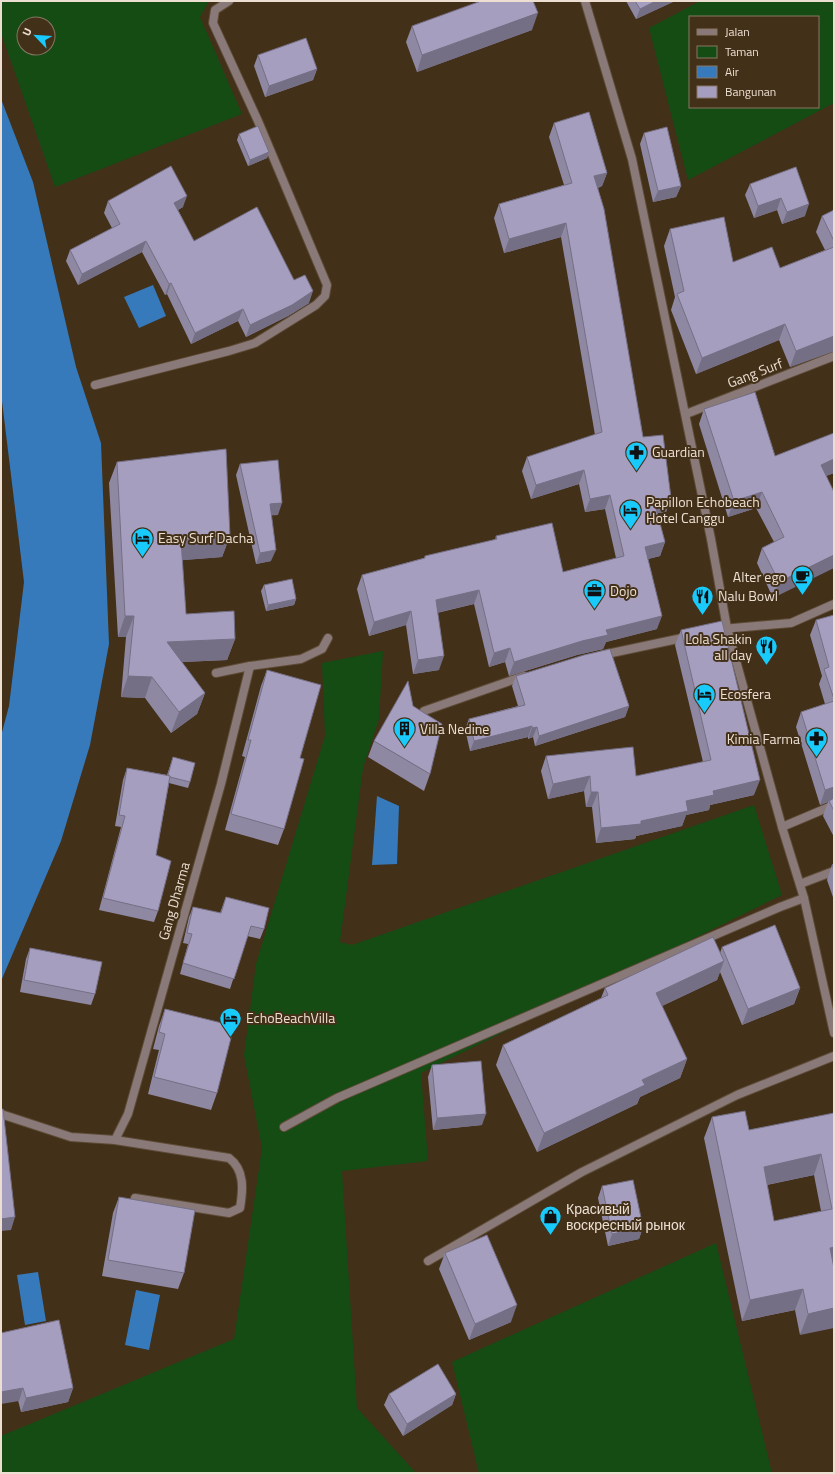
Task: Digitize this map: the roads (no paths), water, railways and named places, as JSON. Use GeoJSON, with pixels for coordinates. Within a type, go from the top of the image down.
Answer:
{"type":"FeatureCollection","features":[{"type":"Feature","properties":{"kind":"street"},"geometry":{"type":"LineString","coordinates":[[95,385],[255,343],[316,305],[324,296],[327,285],[258,121],[213,23],[215,10],[229,1]]}},
{"type":"Feature","properties":{"kind":"street"},"geometry":{"type":"LineString","coordinates":[[585,1],[632,159],[686,414],[726,628],[804,898],[834,1033]]}},
{"type":"Feature","properties":{"kind":"street","name":"Gang Surf"},"geometry":{"type":"LineString","coordinates":[[686,414],[834,356]]}},
{"type":"Feature","properties":{"kind":"street"},"geometry":{"type":"LineString","coordinates":[[711,632],[726,628],[791,623],[834,604]]}},
{"type":"Feature","properties":{"kind":"street"},"geometry":{"type":"LineString","coordinates":[[594,657],[695,635]]}},
{"type":"Feature","properties":{"kind":"street"},"geometry":{"type":"LineString","coordinates":[[216,673],[250,666],[301,659],[322,649],[328,638]]}},
{"type":"Feature","properties":{"kind":"street","name":"Gang Dharma"},"geometry":{"type":"LineString","coordinates":[[115,1140],[128,1114],[221,784],[250,666]]}},
{"type":"Feature","properties":{"kind":"street"},"geometry":{"type":"LineString","coordinates":[[424,711],[530,674]]}},
{"type":"Feature","properties":{"kind":"street"},"geometry":{"type":"LineString","coordinates":[[782,826],[834,805]]}},
{"type":"Feature","properties":{"kind":"street"},"geometry":{"type":"LineString","coordinates":[[800,884],[834,871]]}},
{"type":"Feature","properties":{"kind":"street"},"geometry":{"type":"LineString","coordinates":[[284,1127],[337,1098],[804,898]]}},
{"type":"Feature","properties":{"kind":"street"},"geometry":{"type":"LineString","coordinates":[[428,1261],[582,1172],[737,1095],[834,1056]]}},
{"type":"Feature","properties":{"kind":"street"},"geometry":{"type":"LineString","coordinates":[[1,1114],[71,1136],[115,1140],[229,1158],[236,1164],[241,1175],[243,1193],[240,1208],[229,1214],[135,1198]]}},
{"type":"Feature","properties":{"kind":"water"},"geometry":{"type":"Polygon","coordinates":[[[1,99],[33,182],[76,367],[101,443],[109,644],[90,745],[61,841],[1,981],[1,736],[9,706],[24,582],[1,393],[1,99]]]}},
{"type":"Feature","properties":{"kind":"water"},"geometry":{"type":"Polygon","coordinates":[[[153,285],[166,316],[139,328],[124,297],[153,285]]]}},
{"type":"Feature","properties":{"kind":"water"},"geometry":{"type":"Polygon","coordinates":[[[377,796],[399,806],[397,864],[372,865],[377,796]]]}},
{"type":"Feature","properties":{"kind":"water"},"geometry":{"type":"Polygon","coordinates":[[[38,1272],[46,1321],[25,1325],[17,1275],[38,1272]]]}},
{"type":"Feature","properties":{"kind":"water"},"geometry":{"type":"Polygon","coordinates":[[[136,1290],[160,1295],[149,1350],[125,1345],[136,1290]]]}},
{"type":"Feature","properties":{"kind":"place","name":"Guardian"},"geometry":{"type":"Point","coordinates":[636,472]}},
{"type":"Feature","properties":{"kind":"place","name":"Papillon Echobeach Hotel Canggu"},"geometry":{"type":"Point","coordinates":[631,530]}},
{"type":"Feature","properties":{"kind":"place","name":"Easy Surf Dacha"},"geometry":{"type":"Point","coordinates":[143,558]}},
{"type":"Feature","properties":{"kind":"place","name":"Alter ego"},"geometry":{"type":"Point","coordinates":[802,596]}},
{"type":"Feature","properties":{"kind":"place","name":"Dojo"},"geometry":{"type":"Point","coordinates":[594,610]}},
{"type":"Feature","properties":{"kind":"place","name":"Nalu Bowl"},"geometry":{"type":"Point","coordinates":[702,616]}},
{"type":"Feature","properties":{"kind":"place","name":"Lola Shakin all day"},"geometry":{"type":"Point","coordinates":[767,666]}},
{"type":"Feature","properties":{"kind":"place","name":"Ecosfera"},"geometry":{"type":"Point","coordinates":[705,714]}},
{"type":"Feature","properties":{"kind":"place","name":"Villa Nedine"},"geometry":{"type":"Point","coordinates":[404,748]}},
{"type":"Feature","properties":{"kind":"place","name":"Kimia Farma"},"geometry":{"type":"Point","coordinates":[816,758]}},
{"type":"Feature","properties":{"kind":"place","name":"EchoBeachVilla"},"geometry":{"type":"Point","coordinates":[230,1038]}},
{"type":"Feature","properties":{"kind":"place","name":"Красивый воскресный рынок"},"geometry":{"type":"Point","coordinates":[551,1236]}}]}
